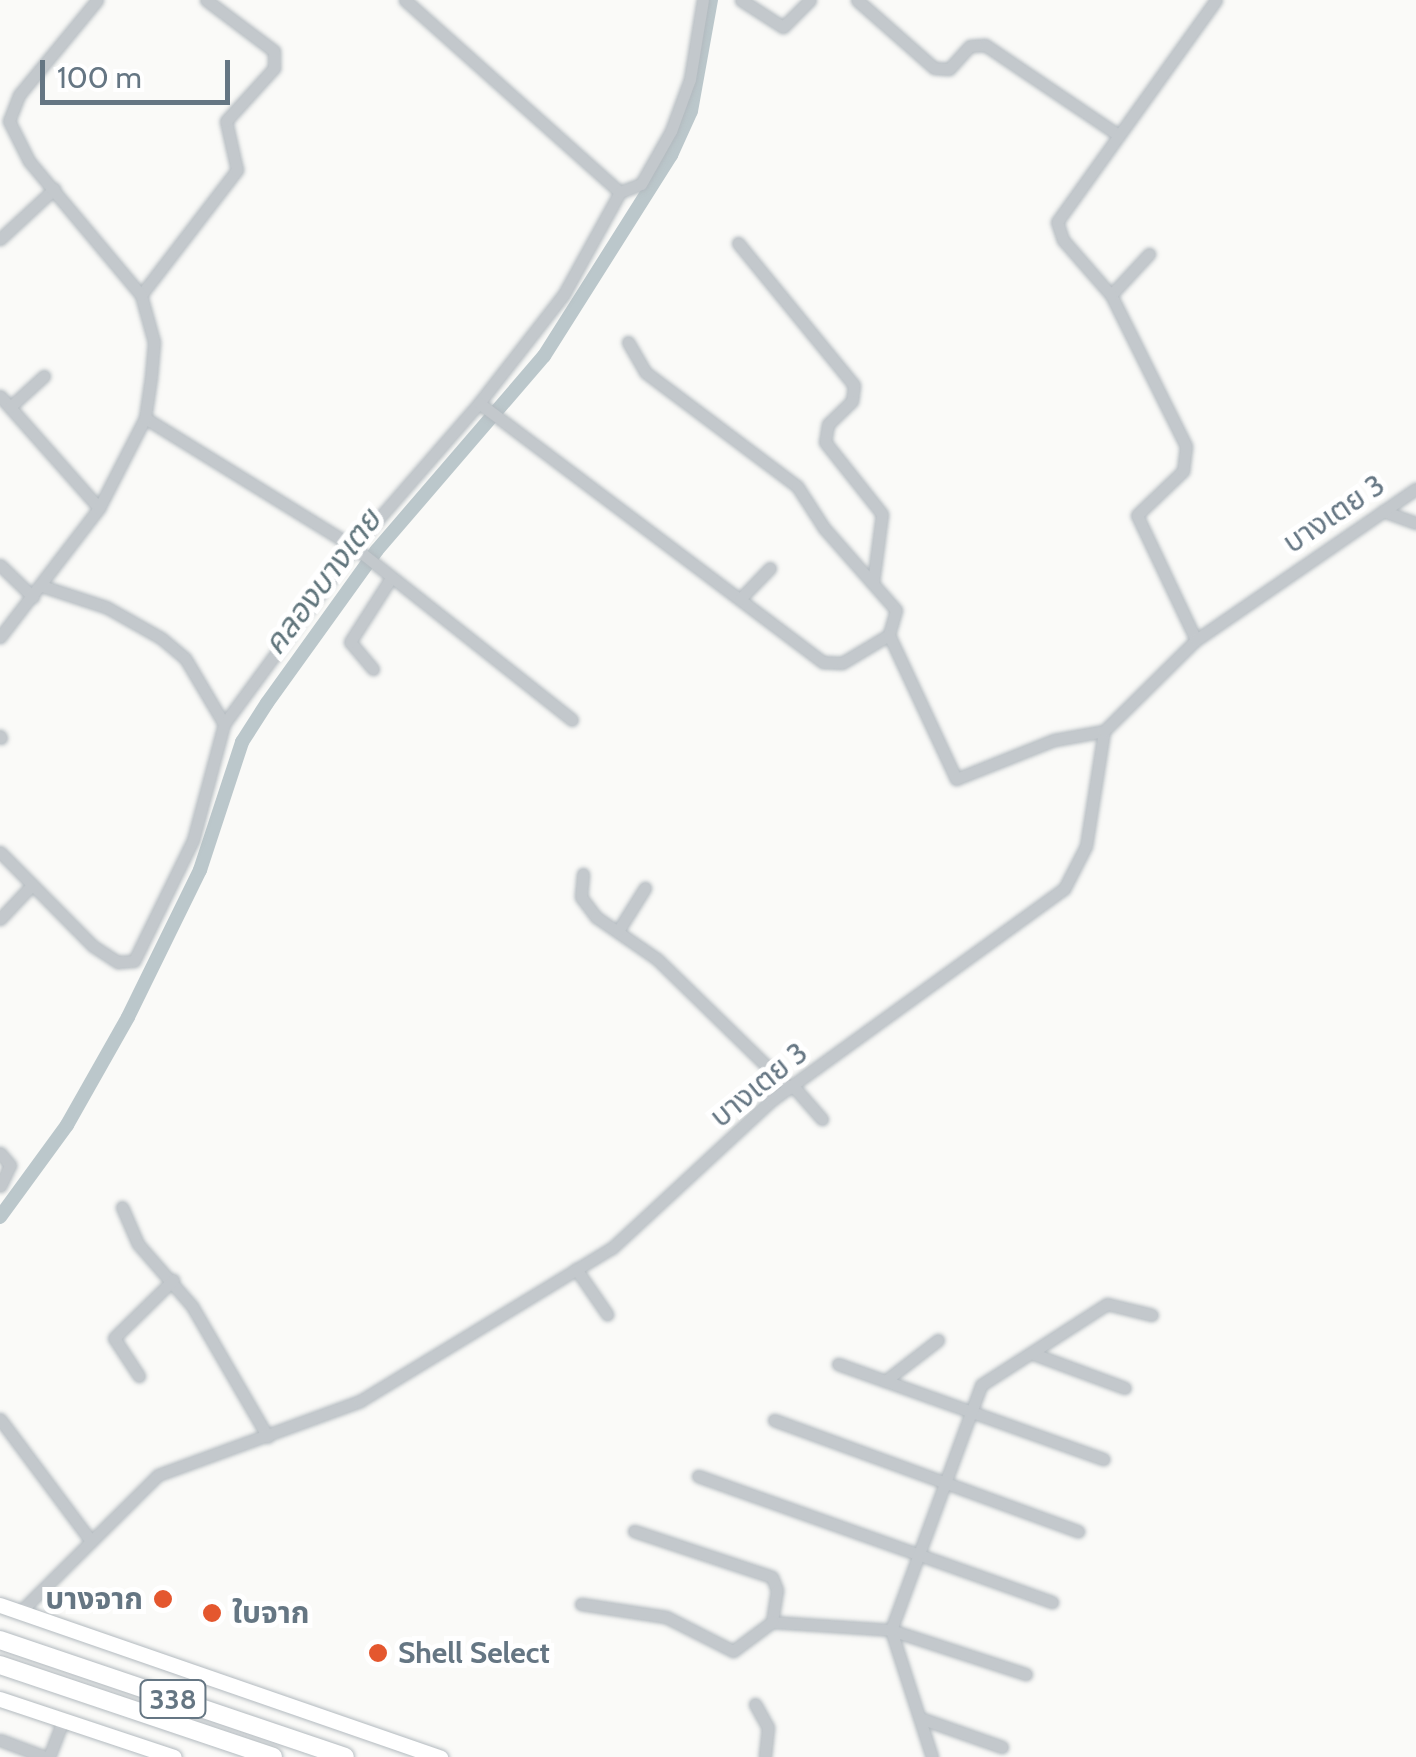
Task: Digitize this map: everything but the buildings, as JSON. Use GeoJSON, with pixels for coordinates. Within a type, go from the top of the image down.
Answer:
{"type":"FeatureCollection","features":[{"type":"Feature","properties":{"kind":"highway","name":"338"},"geometry":{"type":"LineString","coordinates":[[0,1640],[345,1757]]}},
{"type":"Feature","properties":{"kind":"highway","name":"338"},"geometry":{"type":"LineString","coordinates":[[0,1665],[273,1757]]}},
{"type":"Feature","properties":{"kind":"main road","name":"338"},"geometry":{"type":"LineString","coordinates":[[7,1608],[440,1757]]}},
{"type":"Feature","properties":{"kind":"main road","name":"338"},"geometry":{"type":"LineString","coordinates":[[6,1703],[174,1757]]}},
{"type":"Feature","properties":{"kind":"street"},"geometry":{"type":"LineString","coordinates":[[0,636],[34,597],[99,508],[145,418],[154,342],[141,295],[12,136],[5,120],[19,96],[98,0]]}},
{"type":"Feature","properties":{"kind":"street"},"geometry":{"type":"LineString","coordinates":[[141,295],[237,170],[226,121],[274,68],[274,51],[206,0]]}},
{"type":"Feature","properties":{"kind":"street"},"geometry":{"type":"LineString","coordinates":[[404,0],[620,192]]}},
{"type":"Feature","properties":{"kind":"street"},"geometry":{"type":"LineString","coordinates":[[0,852],[93,946],[118,962],[134,961],[193,840],[224,724],[358,550],[482,405],[564,294],[620,192],[641,184],[671,131],[690,79],[703,0]]}},
{"type":"Feature","properties":{"kind":"street"},"geometry":{"type":"LineString","coordinates":[[741,0],[783,27],[810,0]]}},
{"type":"Feature","properties":{"kind":"street"},"geometry":{"type":"LineString","coordinates":[[857,0],[934,68],[949,69],[970,46],[985,45],[1117,134]]}},
{"type":"Feature","properties":{"kind":"street"},"geometry":{"type":"LineString","coordinates":[[1196,640],[1137,515],[1183,471],[1186,446],[1111,295],[1062,240],[1057,222],[1216,0]]}},
{"type":"Feature","properties":{"kind":"street"},"geometry":{"type":"LineString","coordinates":[[2,232],[54,189]]}},
{"type":"Feature","properties":{"kind":"street"},"geometry":{"type":"LineString","coordinates":[[738,243],[854,385],[852,401],[828,424],[825,442],[884,521],[874,582]]}},
{"type":"Feature","properties":{"kind":"street"},"geometry":{"type":"LineString","coordinates":[[1111,295],[1149,254]]}},
{"type":"Feature","properties":{"kind":"street"},"geometry":{"type":"LineString","coordinates":[[628,342],[645,372],[797,486],[824,528],[896,610],[889,635],[956,779],[1054,740],[1104,731]]}},
{"type":"Feature","properties":{"kind":"street"},"geometry":{"type":"LineString","coordinates":[[10,406],[44,376]]}},
{"type":"Feature","properties":{"kind":"street"},"geometry":{"type":"LineString","coordinates":[[0,396],[99,508]]}},
{"type":"Feature","properties":{"kind":"street"},"geometry":{"type":"LineString","coordinates":[[482,405],[830,666],[889,635]]}},
{"type":"Feature","properties":{"kind":"street"},"geometry":{"type":"LineString","coordinates":[[145,418],[358,550],[572,720]]}},
{"type":"Feature","properties":{"kind":"street","name":"บางเตย 3"},"geometry":{"type":"LineString","coordinates":[[7,1608],[172,1467],[268,1437],[360,1401],[641,1226],[791,1087],[1064,888],[1082,863],[1104,731],[1196,640],[1416,489]]}},
{"type":"Feature","properties":{"kind":"street"},"geometry":{"type":"LineString","coordinates":[[1383,511],[1416,523]]}},
{"type":"Feature","properties":{"kind":"street"},"geometry":{"type":"LineString","coordinates":[[0,566],[34,597]]}},
{"type":"Feature","properties":{"kind":"street"},"geometry":{"type":"LineString","coordinates":[[740,599],[770,568]]}},
{"type":"Feature","properties":{"kind":"street"},"geometry":{"type":"LineString","coordinates":[[374,670],[350,642],[391,578]]}},
{"type":"Feature","properties":{"kind":"street"},"geometry":{"type":"LineString","coordinates":[[42,586],[106,607],[161,638],[185,658],[224,724]]}},
{"type":"Feature","properties":{"kind":"street"},"geometry":{"type":"LineString","coordinates":[[583,874],[586,906],[657,959],[822,1119]]}},
{"type":"Feature","properties":{"kind":"street"},"geometry":{"type":"LineString","coordinates":[[0,920],[32,884]]}},
{"type":"Feature","properties":{"kind":"street"},"geometry":{"type":"LineString","coordinates":[[618,932],[645,888]]}},
{"type":"Feature","properties":{"kind":"street"},"geometry":{"type":"LineString","coordinates":[[0,1153],[10,1165],[0,1186]]}},
{"type":"Feature","properties":{"kind":"street"},"geometry":{"type":"LineString","coordinates":[[122,1208],[138,1244],[173,1280],[268,1437]]}},
{"type":"Feature","properties":{"kind":"street"},"geometry":{"type":"LineString","coordinates":[[576,1269],[607,1314]]}},
{"type":"Feature","properties":{"kind":"street"},"geometry":{"type":"LineString","coordinates":[[139,1376],[114,1338],[173,1280]]}},
{"type":"Feature","properties":{"kind":"street"},"geometry":{"type":"LineString","coordinates":[[932,1757],[891,1630],[971,1411],[988,1377],[1108,1304],[1152,1315]]}},
{"type":"Feature","properties":{"kind":"street"},"geometry":{"type":"LineString","coordinates":[[885,1380],[938,1340]]}},
{"type":"Feature","properties":{"kind":"street"},"geometry":{"type":"LineString","coordinates":[[1031,1353],[1125,1388]]}},
{"type":"Feature","properties":{"kind":"street"},"geometry":{"type":"LineString","coordinates":[[838,1364],[1104,1459]]}},
{"type":"Feature","properties":{"kind":"street"},"geometry":{"type":"LineString","coordinates":[[0,1420],[91,1540]]}},
{"type":"Feature","properties":{"kind":"street"},"geometry":{"type":"LineString","coordinates":[[774,1420],[1078,1531]]}},
{"type":"Feature","properties":{"kind":"street"},"geometry":{"type":"LineString","coordinates":[[698,1476],[1052,1602]]}},
{"type":"Feature","properties":{"kind":"street"},"geometry":{"type":"LineString","coordinates":[[634,1531],[772,1578],[777,1590],[772,1622]]}},
{"type":"Feature","properties":{"kind":"street"},"geometry":{"type":"LineString","coordinates":[[581,1604],[666,1617],[733,1651],[772,1622],[891,1630],[1026,1674]]}},
{"type":"Feature","properties":{"kind":"street"},"geometry":{"type":"LineString","coordinates":[[755,1704],[768,1726],[765,1757]]}},
{"type":"Feature","properties":{"kind":"street"},"geometry":{"type":"LineString","coordinates":[[920,1718],[1002,1747]]}},
{"type":"Feature","properties":{"kind":"street"},"geometry":{"type":"LineString","coordinates":[[0,1740],[48,1757],[63,1720]]}},
{"type":"Feature","properties":{"kind":"waterway","name":"คลองบางเตย"},"geometry":{"type":"LineString","coordinates":[[0,1217],[67,1125],[128,1017],[200,870],[242,742],[377,550],[544,356],[671,155],[691,111],[711,0]]}},
{"type":"Feature","properties":{"kind":"place","name":"บางจาก"},"geometry":{"type":"Point","coordinates":[163,1599]}},
{"type":"Feature","properties":{"kind":"place","name":"ใบจาก"},"geometry":{"type":"Point","coordinates":[212,1613]}},
{"type":"Feature","properties":{"kind":"place","name":"Shell Select"},"geometry":{"type":"Point","coordinates":[378,1653]}}]}
